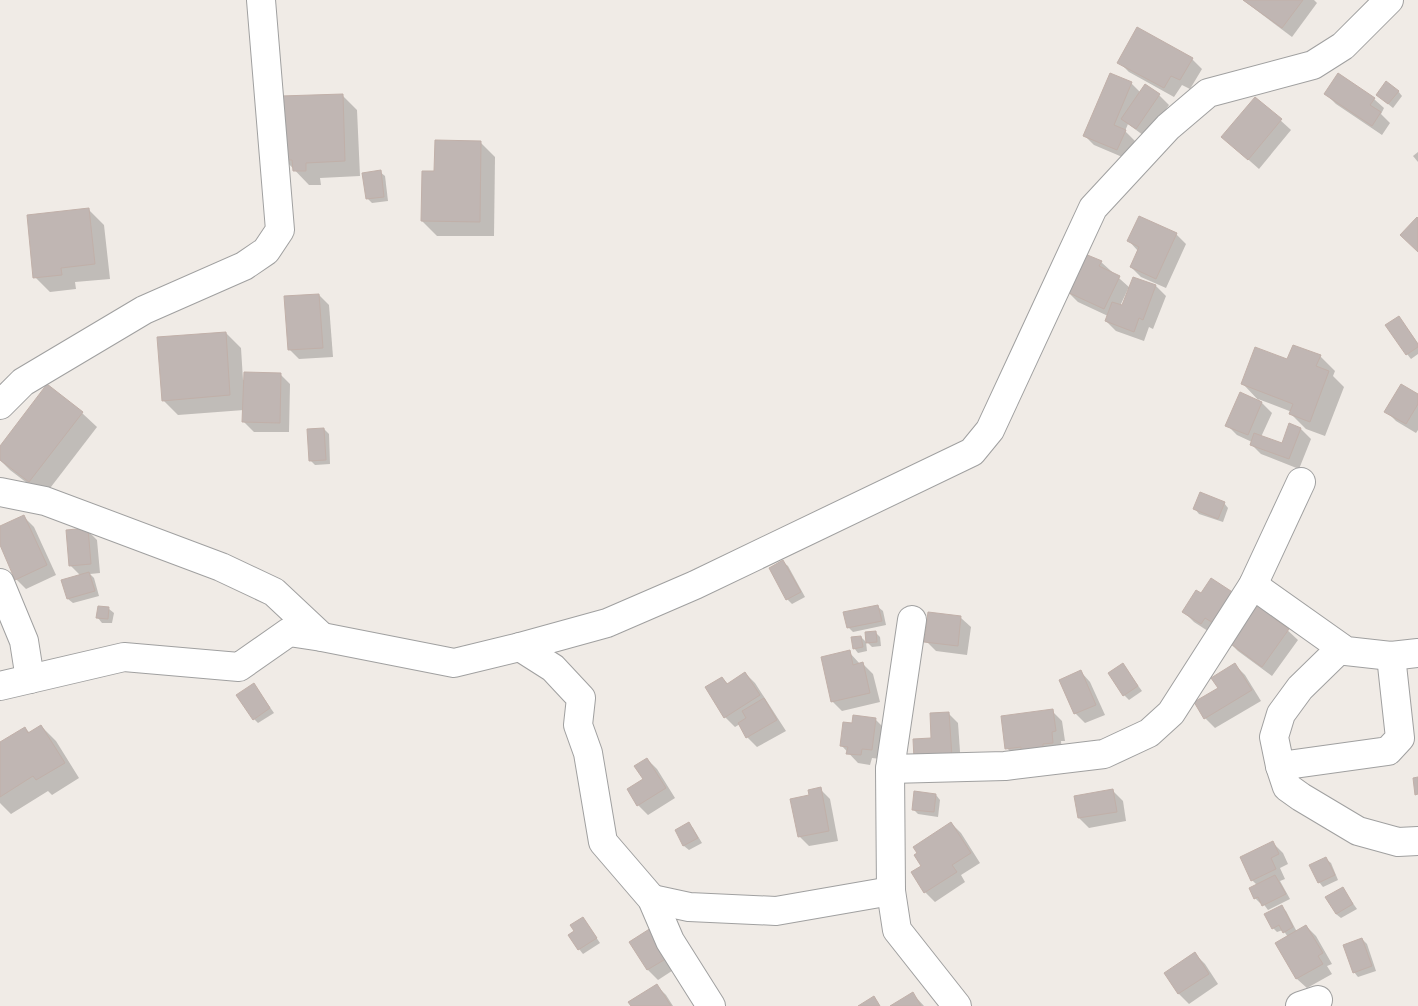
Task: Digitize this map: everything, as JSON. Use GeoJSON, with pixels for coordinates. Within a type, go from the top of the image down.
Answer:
{"type":"FeatureCollection","features":[{"type":"Feature","properties":{"kind":"street"},"geometry":{"type":"LineString","coordinates":[[0,405],[23,382],[144,310],[244,266],[266,251],[280,230],[261,0]]}},
{"type":"Feature","properties":{"kind":"street"},"geometry":{"type":"LineString","coordinates":[[0,686],[124,657],[239,667],[289,632],[454,663],[606,623],[686,589],[972,452],[990,430],[1093,208],[1168,127],[1208,93],[1313,65],[1343,46],[1389,0]]}},
{"type":"Feature","properties":{"kind":"street"},"geometry":{"type":"LineString","coordinates":[[890,769],[1005,766],[1104,754],[1150,733],[1171,713],[1253,585],[1301,482]]}},
{"type":"Feature","properties":{"kind":"street"},"geometry":{"type":"LineString","coordinates":[[0,492],[45,502],[221,567],[274,592],[322,637]]}},
{"type":"Feature","properties":{"kind":"street"},"geometry":{"type":"LineString","coordinates":[[0,583],[24,641],[30,679]]}},
{"type":"Feature","properties":{"kind":"street"},"geometry":{"type":"LineString","coordinates":[[1253,585],[1346,651],[1391,656],[1418,653]]}},
{"type":"Feature","properties":{"kind":"street"},"geometry":{"type":"LineString","coordinates":[[912,620],[890,769],[890,891],[897,930],[957,1006]]}},
{"type":"Feature","properties":{"kind":"street"},"geometry":{"type":"LineString","coordinates":[[520,647],[553,668],[581,698],[578,725],[588,754],[603,842],[652,899],[670,941],[711,1006]]}},
{"type":"Feature","properties":{"kind":"street"},"geometry":{"type":"LineString","coordinates":[[1342,648],[1300,688],[1281,714],[1274,738],[1280,766],[1288,787],[1301,797],[1358,831],[1398,842],[1418,841]]}},
{"type":"Feature","properties":{"kind":"street"},"geometry":{"type":"LineString","coordinates":[[1280,766],[1388,751],[1400,738],[1391,656]]}},
{"type":"Feature","properties":{"kind":"street"},"geometry":{"type":"LineString","coordinates":[[652,899],[689,907],[776,911],[890,891]]}},
{"type":"Feature","properties":{"kind":"building"},"geometry":{"type":"Polygon","coordinates":[[[1243,0],[1303,0],[1282,28],[1243,0]]]}},
{"type":"Feature","properties":{"kind":"building"},"geometry":{"type":"Polygon","coordinates":[[[1137,27],[1193,58],[1180,80],[1171,76],[1164,88],[1117,63],[1137,27]]]}},
{"type":"Feature","properties":{"kind":"building"},"geometry":{"type":"Polygon","coordinates":[[[1110,73],[1132,82],[1114,125],[1126,130],[1117,150],[1083,136],[1110,73]]]}},
{"type":"Feature","properties":{"kind":"building"},"geometry":{"type":"Polygon","coordinates":[[[1338,73],[1375,98],[1370,105],[1381,112],[1372,126],[1324,94],[1338,73]]]}},
{"type":"Feature","properties":{"kind":"building"},"geometry":{"type":"Polygon","coordinates":[[[1386,81],[1399,91],[1388,104],[1376,95],[1386,81]]]}},
{"type":"Feature","properties":{"kind":"building"},"geometry":{"type":"Polygon","coordinates":[[[1145,84],[1160,94],[1136,129],[1121,119],[1145,84]]]}},
{"type":"Feature","properties":{"kind":"building"},"geometry":{"type":"Polygon","coordinates":[[[343,94],[345,161],[306,163],[306,171],[293,171],[292,160],[284,160],[281,96],[343,94]]]}},
{"type":"Feature","properties":{"kind":"building"},"geometry":{"type":"Polygon","coordinates":[[[1255,97],[1282,119],[1248,160],[1221,137],[1255,97]]]}},
{"type":"Feature","properties":{"kind":"building"},"geometry":{"type":"Polygon","coordinates":[[[435,140],[481,141],[480,222],[421,221],[422,171],[434,171],[435,140]]]}},
{"type":"Feature","properties":{"kind":"building"},"geometry":{"type":"Polygon","coordinates":[[[381,170],[384,197],[366,199],[362,173],[381,170]]]}},
{"type":"Feature","properties":{"kind":"building"},"geometry":{"type":"Polygon","coordinates":[[[89,208],[95,264],[61,268],[62,275],[33,278],[27,215],[89,208]]]}},
{"type":"Feature","properties":{"kind":"building"},"geometry":{"type":"Polygon","coordinates":[[[1139,216],[1177,233],[1156,279],[1130,267],[1139,247],[1127,241],[1139,216]]]}},
{"type":"Feature","properties":{"kind":"building"},"geometry":{"type":"Polygon","coordinates":[[[1418,218],[1418,252],[1400,235],[1418,218]]]}},
{"type":"Feature","properties":{"kind":"building"},"geometry":{"type":"Polygon","coordinates":[[[1085,254],[1102,261],[1099,266],[1120,276],[1104,309],[1067,292],[1085,254]]]}},
{"type":"Feature","properties":{"kind":"building"},"geometry":{"type":"Polygon","coordinates":[[[1133,277],[1156,285],[1143,320],[1139,318],[1134,332],[1105,321],[1112,302],[1122,305],[1133,277]]]}},
{"type":"Feature","properties":{"kind":"building"},"geometry":{"type":"Polygon","coordinates":[[[319,294],[323,348],[288,350],[284,296],[319,294]]]}},
{"type":"Feature","properties":{"kind":"building"},"geometry":{"type":"Polygon","coordinates":[[[1399,316],[1418,344],[1418,347],[1406,355],[1385,325],[1399,316]]]}},
{"type":"Feature","properties":{"kind":"building"},"geometry":{"type":"Polygon","coordinates":[[[226,332],[230,395],[162,401],[157,337],[226,332]]]}},
{"type":"Feature","properties":{"kind":"building"},"geometry":{"type":"Polygon","coordinates":[[[1293,345],[1321,355],[1316,366],[1329,371],[1310,422],[1289,414],[1293,404],[1241,384],[1255,347],[1287,359],[1293,345]]]}},
{"type":"Feature","properties":{"kind":"building"},"geometry":{"type":"Polygon","coordinates":[[[244,372],[281,373],[280,423],[242,422],[244,372]]]}},
{"type":"Feature","properties":{"kind":"building"},"geometry":{"type":"Polygon","coordinates":[[[47,384],[83,412],[29,482],[0,460],[0,446],[47,384]]]}},
{"type":"Feature","properties":{"kind":"building"},"geometry":{"type":"Polygon","coordinates":[[[1401,384],[1418,394],[1418,404],[1406,424],[1384,412],[1401,384]]]}},
{"type":"Feature","properties":{"kind":"building"},"geometry":{"type":"Polygon","coordinates":[[[1240,392],[1262,402],[1248,435],[1225,426],[1240,392]]]}},
{"type":"Feature","properties":{"kind":"building"},"geometry":{"type":"Polygon","coordinates":[[[1289,423],[1301,428],[1289,459],[1250,445],[1254,433],[1282,443],[1289,423]]]}},
{"type":"Feature","properties":{"kind":"building"},"geometry":{"type":"Polygon","coordinates":[[[324,428],[326,460],[309,461],[307,429],[324,428]]]}},
{"type":"Feature","properties":{"kind":"building"},"geometry":{"type":"Polygon","coordinates":[[[1200,492],[1225,502],[1218,519],[1193,509],[1200,492]]]}},
{"type":"Feature","properties":{"kind":"building"},"geometry":{"type":"Polygon","coordinates":[[[24,515],[47,565],[15,580],[0,545],[0,526],[24,515]]]}},
{"type":"Feature","properties":{"kind":"building"},"geometry":{"type":"Polygon","coordinates":[[[88,528],[91,564],[69,566],[66,530],[88,528]]]}},
{"type":"Feature","properties":{"kind":"building"},"geometry":{"type":"Polygon","coordinates":[[[783,560],[801,592],[786,600],[769,568],[783,560]]]}},
{"type":"Feature","properties":{"kind":"building"},"geometry":{"type":"Polygon","coordinates":[[[89,572],[95,591],[67,599],[61,580],[89,572]]]}},
{"type":"Feature","properties":{"kind":"building"},"geometry":{"type":"Polygon","coordinates":[[[1211,578],[1237,595],[1218,626],[1205,618],[1201,624],[1182,612],[1196,590],[1201,593],[1211,578]]]}},
{"type":"Feature","properties":{"kind":"building"},"geometry":{"type":"Polygon","coordinates":[[[1258,597],[1280,612],[1275,619],[1289,629],[1262,667],[1227,641],[1258,597]]]}},
{"type":"Feature","properties":{"kind":"building"},"geometry":{"type":"Polygon","coordinates":[[[878,605],[882,621],[847,628],[843,612],[878,605]]]}},
{"type":"Feature","properties":{"kind":"building"},"geometry":{"type":"Polygon","coordinates":[[[98,606],[109,607],[108,619],[96,618],[98,606]]]}},
{"type":"Feature","properties":{"kind":"building"},"geometry":{"type":"Polygon","coordinates":[[[928,612],[961,616],[958,646],[924,642],[928,612]]]}},
{"type":"Feature","properties":{"kind":"building"},"geometry":{"type":"Polygon","coordinates":[[[876,631],[877,642],[866,643],[865,632],[876,631]]]}},
{"type":"Feature","properties":{"kind":"building"},"geometry":{"type":"Polygon","coordinates":[[[861,636],[863,647],[853,649],[851,637],[861,636]]]}},
{"type":"Feature","properties":{"kind":"building"},"geometry":{"type":"Polygon","coordinates":[[[850,650],[853,665],[863,662],[870,693],[831,702],[821,657],[850,650]]]}},
{"type":"Feature","properties":{"kind":"building"},"geometry":{"type":"Polygon","coordinates":[[[1123,663],[1138,686],[1123,696],[1108,673],[1123,663]]]}},
{"type":"Feature","properties":{"kind":"building"},"geometry":{"type":"Polygon","coordinates":[[[1235,663],[1252,690],[1204,719],[1194,702],[1218,688],[1211,678],[1235,663]]]}},
{"type":"Feature","properties":{"kind":"building"},"geometry":{"type":"Polygon","coordinates":[[[1081,670],[1096,705],[1074,714],[1059,680],[1081,670]]]}},
{"type":"Feature","properties":{"kind":"building"},"geometry":{"type":"Polygon","coordinates":[[[745,672],[760,695],[724,718],[705,687],[722,677],[727,684],[745,672]]]}},
{"type":"Feature","properties":{"kind":"building"},"geometry":{"type":"Polygon","coordinates":[[[254,683],[270,708],[253,720],[236,695],[254,683]]]}},
{"type":"Feature","properties":{"kind":"building"},"geometry":{"type":"Polygon","coordinates":[[[764,698],[777,720],[746,738],[738,723],[746,718],[742,711],[764,698]]]}},
{"type":"Feature","properties":{"kind":"building"},"geometry":{"type":"Polygon","coordinates":[[[1053,709],[1056,731],[1052,732],[1053,743],[1043,744],[1043,750],[1021,753],[1021,747],[1005,749],[1001,716],[1053,709]]]}},
{"type":"Feature","properties":{"kind":"building"},"geometry":{"type":"Polygon","coordinates":[[[949,712],[952,757],[914,759],[913,739],[931,738],[930,713],[949,712]]]}},
{"type":"Feature","properties":{"kind":"building"},"geometry":{"type":"Polygon","coordinates":[[[853,715],[876,718],[872,750],[862,749],[861,755],[846,754],[848,747],[840,746],[843,722],[852,723],[853,715]]]}},
{"type":"Feature","properties":{"kind":"building"},"geometry":{"type":"Polygon","coordinates":[[[41,725],[65,763],[36,780],[33,776],[0,797],[0,742],[25,727],[28,733],[41,725]]]}},
{"type":"Feature","properties":{"kind":"building"},"geometry":{"type":"Polygon","coordinates":[[[647,758],[666,788],[637,806],[627,789],[643,779],[634,766],[647,758]]]}},
{"type":"Feature","properties":{"kind":"building"},"geometry":{"type":"Polygon","coordinates":[[[1418,777],[1418,794],[1415,795],[1413,778],[1418,777]]]}},
{"type":"Feature","properties":{"kind":"building"},"geometry":{"type":"Polygon","coordinates":[[[821,787],[829,831],[798,837],[790,799],[809,795],[808,790],[821,787]]]}},
{"type":"Feature","properties":{"kind":"building"},"geometry":{"type":"Polygon","coordinates":[[[1113,789],[1117,812],[1078,818],[1074,796],[1113,789]]]}},
{"type":"Feature","properties":{"kind":"building"},"geometry":{"type":"Polygon","coordinates":[[[914,791],[936,794],[934,812],[912,810],[914,791]]]}},
{"type":"Feature","properties":{"kind":"building"},"geometry":{"type":"Polygon","coordinates":[[[689,822],[698,838],[683,846],[675,830],[689,822]]]}},
{"type":"Feature","properties":{"kind":"building"},"geometry":{"type":"Polygon","coordinates":[[[951,822],[971,853],[952,865],[957,872],[924,893],[911,872],[921,866],[914,855],[917,853],[913,847],[951,822]]]}},
{"type":"Feature","properties":{"kind":"building"},"geometry":{"type":"Polygon","coordinates":[[[1273,841],[1279,854],[1271,858],[1276,869],[1251,881],[1240,857],[1273,841]]]}},
{"type":"Feature","properties":{"kind":"building"},"geometry":{"type":"Polygon","coordinates":[[[1326,857],[1335,875],[1318,883],[1309,865],[1326,857]]]}},
{"type":"Feature","properties":{"kind":"building"},"geometry":{"type":"Polygon","coordinates":[[[1275,875],[1286,894],[1262,906],[1258,897],[1254,899],[1249,888],[1275,875]]]}},
{"type":"Feature","properties":{"kind":"building"},"geometry":{"type":"Polygon","coordinates":[[[1343,887],[1353,904],[1336,914],[1325,897],[1343,887]]]}},
{"type":"Feature","properties":{"kind":"building"},"geometry":{"type":"Polygon","coordinates":[[[1282,905],[1293,927],[1283,933],[1279,925],[1272,929],[1264,914],[1282,905]]]}},
{"type":"Feature","properties":{"kind":"building"},"geometry":{"type":"Polygon","coordinates":[[[583,917],[597,938],[578,950],[568,935],[574,931],[570,925],[583,917]]]}},
{"type":"Feature","properties":{"kind":"building"},"geometry":{"type":"Polygon","coordinates":[[[1306,925],[1323,953],[1318,956],[1323,964],[1296,979],[1275,943],[1306,925]]]}},
{"type":"Feature","properties":{"kind":"building"},"geometry":{"type":"Polygon","coordinates":[[[651,928],[669,957],[647,970],[629,942],[651,928]]]}},
{"type":"Feature","properties":{"kind":"building"},"geometry":{"type":"Polygon","coordinates":[[[1362,938],[1372,966],[1353,973],[1343,945],[1362,938]]]}},
{"type":"Feature","properties":{"kind":"building"},"geometry":{"type":"Polygon","coordinates":[[[1195,952],[1209,974],[1178,994],[1164,973],[1195,952]]]}},
{"type":"Feature","properties":{"kind":"building"},"geometry":{"type":"Polygon","coordinates":[[[657,984],[671,1006],[631,1006],[628,1002],[657,984]]]}},
{"type":"Feature","properties":{"kind":"building"},"geometry":{"type":"Polygon","coordinates":[[[913,992],[921,1006],[890,1006],[913,992]]]}},
{"type":"Feature","properties":{"kind":"building"},"geometry":{"type":"Polygon","coordinates":[[[874,996],[880,1006],[858,1006],[874,996]]]}}]}
